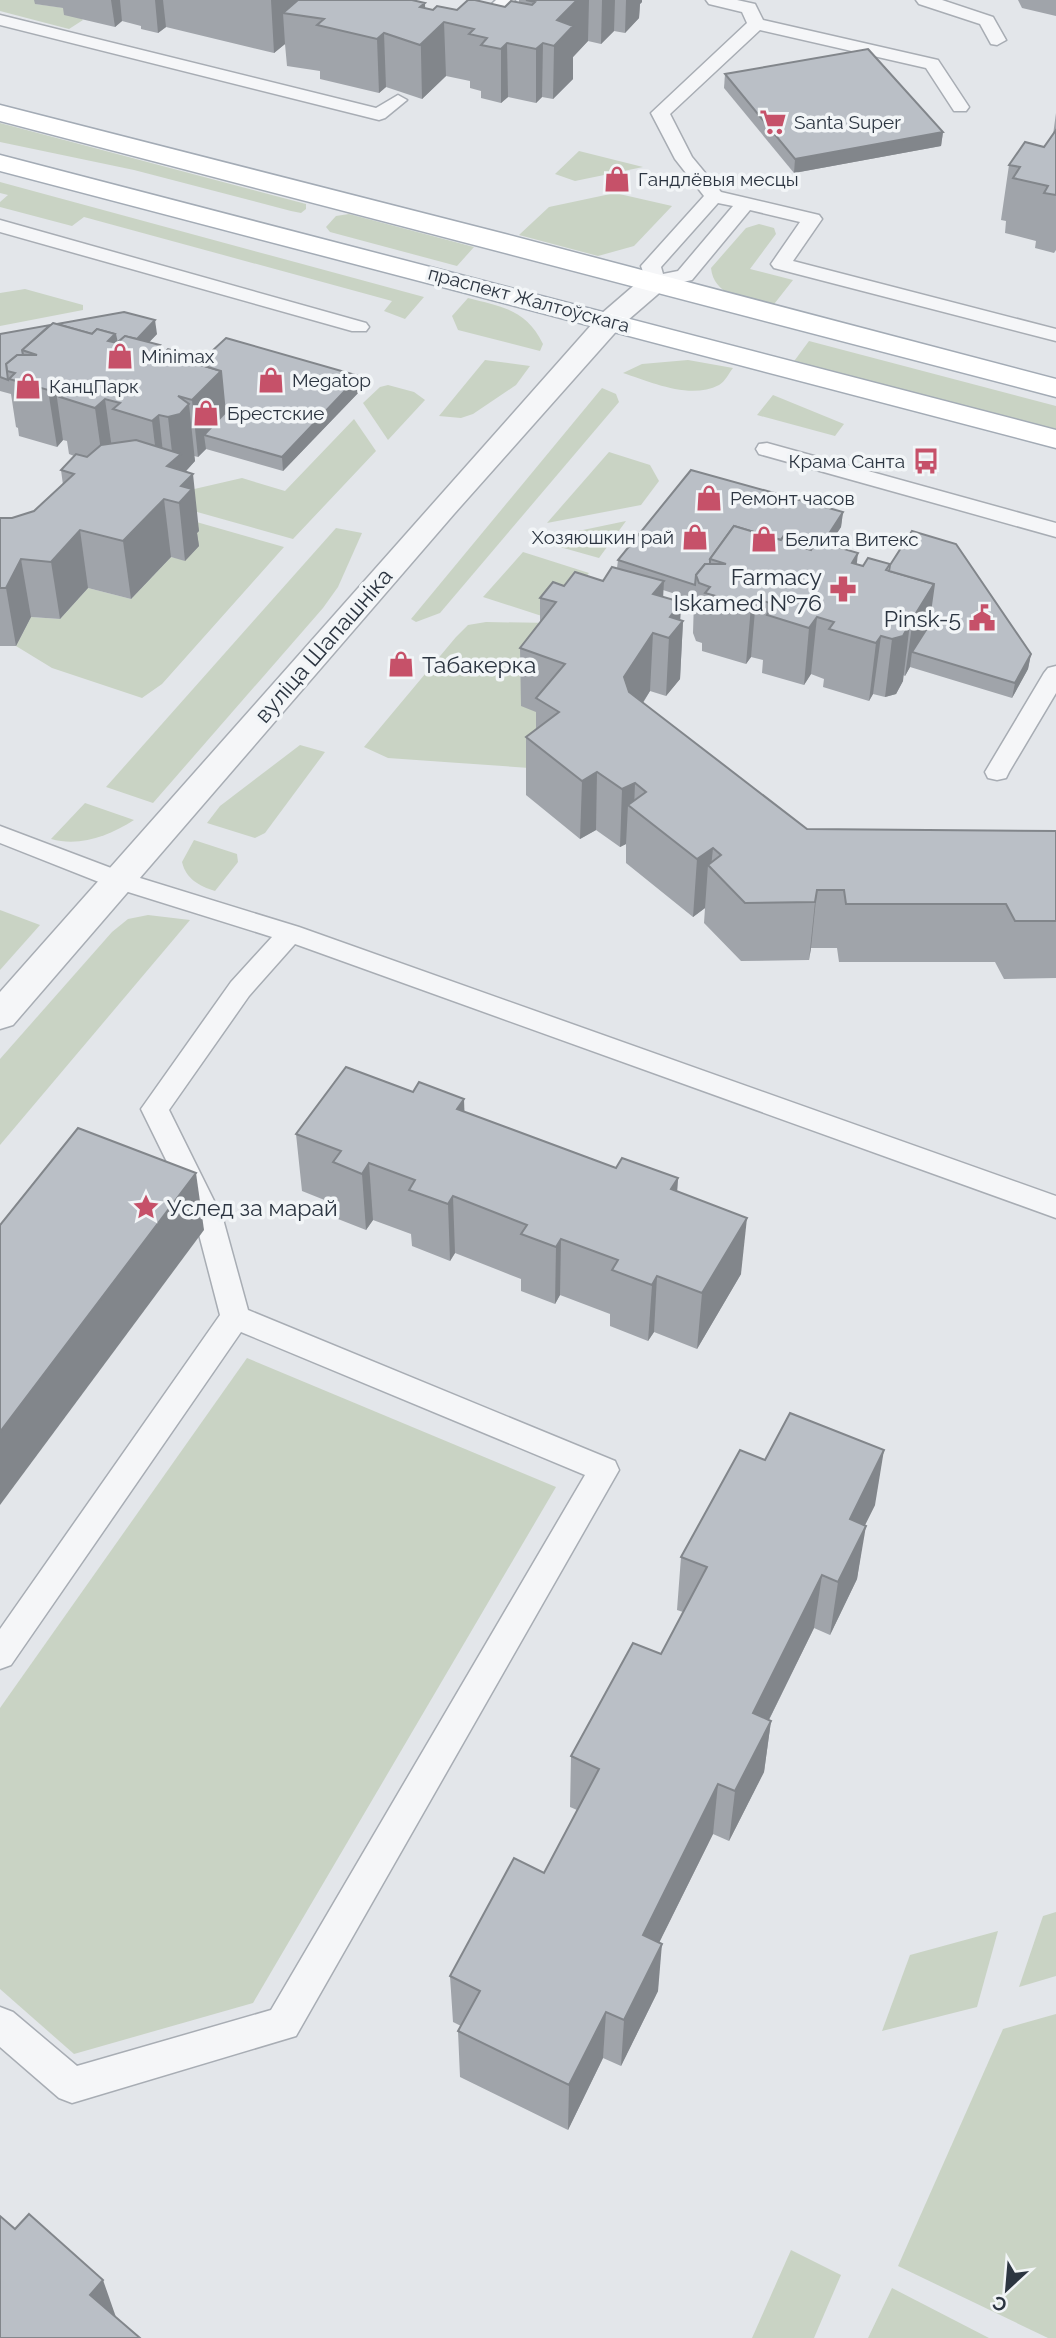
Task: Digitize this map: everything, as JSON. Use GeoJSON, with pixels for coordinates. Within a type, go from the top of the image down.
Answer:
{"type":"FeatureCollection","features":[{"type":"Feature","properties":{"kind":"main road"},"geometry":{"type":"LineString","coordinates":[[0,113],[1056,388]]}},
{"type":"Feature","properties":{"kind":"main road","name":"праспект Жалтоўскага"},"geometry":{"type":"LineString","coordinates":[[0,163],[611,320],[763,363],[1056,439]]}},
{"type":"Feature","properties":{"kind":"main road"},"geometry":{"type":"LineString","coordinates":[[235,223],[281,228],[313,222],[323,209],[318,194]]}},
{"type":"Feature","properties":{"kind":"street","name":"вуліца Шапашніка"},"geometry":{"type":"LineString","coordinates":[[0,1016],[611,320],[655,282]]}},
{"type":"Feature","properties":{"kind":"lane"},"geometry":{"type":"LineString","coordinates":[[459,32],[470,34],[506,0]]}},
{"type":"Feature","properties":{"kind":"lane"},"geometry":{"type":"LineString","coordinates":[[715,0],[932,64],[960,107]]}},
{"type":"Feature","properties":{"kind":"lane"},"geometry":{"type":"LineString","coordinates":[[925,0],[987,21],[997,40]]}},
{"type":"Feature","properties":{"kind":"lane"},"geometry":{"type":"LineString","coordinates":[[754,10],[660,113],[684,159],[714,196],[812,219],[781,264],[1056,335]]}},
{"type":"Feature","properties":{"kind":"lane"},"geometry":{"type":"LineString","coordinates":[[0,20],[379,114],[398,100]]}},
{"type":"Feature","properties":{"kind":"lane"},"geometry":{"type":"LineString","coordinates":[[714,196],[651,266],[655,282],[685,276],[747,202]]}},
{"type":"Feature","properties":{"kind":"lane"},"geometry":{"type":"LineString","coordinates":[[0,246],[8,229],[359,327]]}},
{"type":"Feature","properties":{"kind":"lane"},"geometry":{"type":"LineString","coordinates":[[767,449],[1056,530]]}},
{"type":"Feature","properties":{"kind":"lane"},"geometry":{"type":"LineString","coordinates":[[997,772],[1056,673]]}},
{"type":"Feature","properties":{"kind":"lane"},"geometry":{"type":"LineString","coordinates":[[0,834],[118,880],[290,933],[1056,1207]]}},
{"type":"Feature","properties":{"kind":"lane"},"geometry":{"type":"LineString","coordinates":[[0,1656],[235,1317],[209,1219],[155,1109],[240,989],[290,933]]}},
{"type":"Feature","properties":{"kind":"lane"},"geometry":{"type":"LineString","coordinates":[[0,2024],[72,2085],[283,2025],[604,1470],[235,1317]]}},
{"type":"Feature","properties":{"kind":"green space"},"geometry":{"type":"Polygon","coordinates":[[[0,0],[40,0],[36,4],[72,9],[83,20],[69,29],[0,11],[0,0]]]}},
{"type":"Feature","properties":{"kind":"green space"},"geometry":{"type":"Polygon","coordinates":[[[0,123],[306,204],[306,209],[301,213],[291,211],[134,170],[0,142],[0,123]]]}},
{"type":"Feature","properties":{"kind":"green space"},"geometry":{"type":"Polygon","coordinates":[[[579,151],[643,167],[575,181],[555,174],[579,151]]]}},
{"type":"Feature","properties":{"kind":"green space"},"geometry":{"type":"Polygon","coordinates":[[[0,182],[424,297],[405,319],[384,311],[392,301],[84,217],[72,226],[0,207],[0,202],[8,195],[0,193],[0,182]]]}},
{"type":"Feature","properties":{"kind":"green space"},"geometry":{"type":"Polygon","coordinates":[[[615,193],[672,206],[634,246],[598,256],[519,235],[549,207],[615,193]]]}},
{"type":"Feature","properties":{"kind":"green space"},"geometry":{"type":"Polygon","coordinates":[[[349,214],[474,247],[457,266],[330,232],[326,227],[336,216],[349,214]]]}},
{"type":"Feature","properties":{"kind":"green space"},"geometry":{"type":"Polygon","coordinates":[[[759,224],[774,228],[776,234],[750,269],[793,280],[771,308],[725,291],[713,278],[711,268],[746,228],[759,224]]]}},
{"type":"Feature","properties":{"kind":"green space"},"geometry":{"type":"Polygon","coordinates":[[[25,289],[83,305],[83,310],[0,326],[0,293],[25,289]]]}},
{"type":"Feature","properties":{"kind":"green space"},"geometry":{"type":"Polygon","coordinates":[[[468,298],[502,307],[521,316],[543,344],[540,351],[458,330],[452,316],[468,298]]]}},
{"type":"Feature","properties":{"kind":"green space"},"geometry":{"type":"Polygon","coordinates":[[[809,341],[1056,406],[1056,434],[792,364],[809,341]]]}},
{"type":"Feature","properties":{"kind":"green space"},"geometry":{"type":"Polygon","coordinates":[[[485,360],[530,366],[516,385],[473,414],[461,418],[439,416],[485,360]]]}},
{"type":"Feature","properties":{"kind":"green space"},"geometry":{"type":"Polygon","coordinates":[[[688,360],[733,368],[719,385],[696,391],[658,385],[623,373],[642,364],[688,360]]]}},
{"type":"Feature","properties":{"kind":"green space"},"geometry":{"type":"Polygon","coordinates":[[[388,385],[414,392],[425,400],[388,440],[363,403],[380,387],[388,385]]]}},
{"type":"Feature","properties":{"kind":"green space"},"geometry":{"type":"Polygon","coordinates":[[[602,388],[616,394],[619,402],[440,613],[416,622],[411,619],[602,388]]]}},
{"type":"Feature","properties":{"kind":"green space"},"geometry":{"type":"Polygon","coordinates":[[[773,395],[844,424],[835,436],[757,415],[773,395]]]}},
{"type":"Feature","properties":{"kind":"green space"},"geometry":{"type":"Polygon","coordinates":[[[354,419],[376,451],[293,539],[151,499],[242,478],[285,491],[354,419]]]}},
{"type":"Feature","properties":{"kind":"green space"},"geometry":{"type":"Polygon","coordinates":[[[609,452],[650,465],[659,481],[641,505],[547,523],[609,452]]]}},
{"type":"Feature","properties":{"kind":"green space"},"geometry":{"type":"Polygon","coordinates":[[[186,519],[284,547],[162,684],[142,698],[52,668],[16,646],[31,617],[60,619],[88,588],[131,599],[171,557],[186,560],[186,519]]]}},
{"type":"Feature","properties":{"kind":"green space"},"geometry":{"type":"Polygon","coordinates":[[[626,521],[599,558],[535,540],[626,521]]]}},
{"type":"Feature","properties":{"kind":"green space"},"geometry":{"type":"Polygon","coordinates":[[[336,528],[362,533],[338,587],[323,608],[153,803],[106,787],[336,528]]]}},
{"type":"Feature","properties":{"kind":"green space"},"geometry":{"type":"Polygon","coordinates":[[[523,552],[589,573],[551,619],[483,597],[523,552]]]}},
{"type":"Feature","properties":{"kind":"green space"},"geometry":{"type":"Polygon","coordinates":[[[486,622],[611,624],[564,722],[558,770],[388,758],[364,747],[456,637],[468,625],[486,622]]]}},
{"type":"Feature","properties":{"kind":"green space"},"geometry":{"type":"Polygon","coordinates":[[[300,745],[325,752],[265,833],[255,838],[207,823],[220,806],[300,745]]]}},
{"type":"Feature","properties":{"kind":"green space"},"geometry":{"type":"Polygon","coordinates":[[[85,803],[134,820],[115,831],[83,841],[51,839],[85,803]]]}},
{"type":"Feature","properties":{"kind":"green space"},"geometry":{"type":"Polygon","coordinates":[[[194,840],[237,854],[238,862],[215,891],[194,881],[184,868],[182,862],[194,840]]]}},
{"type":"Feature","properties":{"kind":"green space"},"geometry":{"type":"Polygon","coordinates":[[[0,910],[40,925],[0,970],[0,910]]]}},
{"type":"Feature","properties":{"kind":"green space"},"geometry":{"type":"Polygon","coordinates":[[[148,915],[190,920],[0,1145],[0,1059],[112,932],[128,919],[148,915]]]}},
{"type":"Feature","properties":{"kind":"green space"},"geometry":{"type":"Polygon","coordinates":[[[247,1358],[556,1487],[253,2003],[74,2054],[0,1989],[0,1708],[247,1358]]]}},
{"type":"Feature","properties":{"kind":"green space"},"geometry":{"type":"Polygon","coordinates":[[[1056,1912],[1056,1976],[1019,1987],[1043,1916],[1056,1912]]]}},
{"type":"Feature","properties":{"kind":"green space"},"geometry":{"type":"Polygon","coordinates":[[[998,1931],[977,2007],[882,2031],[910,1955],[998,1931]]]}},
{"type":"Feature","properties":{"kind":"green space"},"geometry":{"type":"Polygon","coordinates":[[[1056,2014],[1056,2338],[1048,2338],[898,2266],[1003,2029],[1056,2014]]]}},
{"type":"Feature","properties":{"kind":"green space"},"geometry":{"type":"Polygon","coordinates":[[[791,2250],[841,2275],[814,2338],[752,2338],[791,2250]]]}},
{"type":"Feature","properties":{"kind":"green space"},"geometry":{"type":"Polygon","coordinates":[[[892,2288],[989,2338],[868,2338],[892,2288]]]}},
{"type":"Feature","properties":{"kind":"building"},"geometry":{"type":"Polygon","coordinates":[[[298,0],[412,0],[425,3],[420,7],[433,10],[437,6],[457,10],[468,0],[505,7],[511,1],[532,5],[535,2],[526,0],[577,0],[557,20],[573,26],[554,46],[543,43],[536,49],[507,43],[501,49],[481,45],[487,38],[469,34],[474,29],[444,22],[420,45],[384,33],[377,39],[317,25],[324,19],[283,13],[298,0]]]}},
{"type":"Feature","properties":{"kind":"building"},"geometry":{"type":"Polygon","coordinates":[[[868,49],[943,132],[795,159],[725,74],[868,49]]]}},
{"type":"Feature","properties":{"kind":"building"},"geometry":{"type":"Polygon","coordinates":[[[1056,130],[1056,195],[1044,193],[1048,186],[1013,178],[1020,167],[1009,165],[1025,142],[1044,147],[1056,130]]]}},
{"type":"Feature","properties":{"kind":"building"},"geometry":{"type":"Polygon","coordinates":[[[124,312],[155,320],[137,339],[125,336],[117,343],[115,334],[97,329],[92,334],[57,324],[124,312]]]}},
{"type":"Feature","properties":{"kind":"building"},"geometry":{"type":"Polygon","coordinates":[[[53,323],[92,334],[97,329],[115,334],[108,341],[117,343],[125,336],[160,345],[152,353],[161,356],[168,349],[186,354],[181,359],[221,371],[192,400],[178,396],[189,404],[180,414],[168,417],[159,415],[152,421],[113,409],[120,403],[105,399],[95,408],[60,397],[70,388],[55,384],[48,390],[9,379],[15,373],[7,371],[6,364],[17,355],[37,355],[22,350],[53,323]]]}},
{"type":"Feature","properties":{"kind":"building"},"geometry":{"type":"Polygon","coordinates":[[[50,325],[22,350],[23,355],[17,355],[6,364],[8,380],[0,377],[0,334],[50,325]]]}},
{"type":"Feature","properties":{"kind":"building"},"geometry":{"type":"Polygon","coordinates":[[[226,338],[359,376],[282,457],[204,435],[225,413],[221,371],[198,364],[226,338]]]}},
{"type":"Feature","properties":{"kind":"building"},"geometry":{"type":"Polygon","coordinates":[[[136,440],[181,454],[167,466],[193,474],[181,486],[192,489],[179,503],[164,499],[123,541],[80,530],[51,562],[21,559],[6,588],[0,588],[0,518],[12,518],[34,511],[74,474],[61,470],[76,454],[87,457],[101,445],[136,440]]]}},
{"type":"Feature","properties":{"kind":"building"},"geometry":{"type":"Polygon","coordinates":[[[691,470],[843,512],[823,543],[817,541],[811,550],[805,549],[806,540],[785,534],[781,540],[734,526],[710,559],[710,564],[705,564],[696,575],[695,585],[618,560],[691,470]]]}},
{"type":"Feature","properties":{"kind":"building"},"geometry":{"type":"Polygon","coordinates":[[[734,526],[781,540],[785,534],[806,540],[801,547],[811,550],[817,541],[858,553],[852,563],[863,566],[868,558],[890,564],[886,570],[934,584],[913,618],[896,613],[910,623],[903,636],[892,639],[881,636],[876,643],[829,629],[834,622],[817,617],[809,628],[767,615],[774,604],[756,599],[751,606],[705,593],[710,587],[699,583],[696,575],[705,564],[726,564],[710,559],[734,526]]]}},
{"type":"Feature","properties":{"kind":"building"},"geometry":{"type":"Polygon","coordinates":[[[912,531],[956,544],[1031,654],[1015,683],[912,652],[928,627],[934,584],[889,571],[890,565],[912,531]]]}},
{"type":"Feature","properties":{"kind":"building"},"geometry":{"type":"Polygon","coordinates":[[[612,567],[664,581],[653,594],[681,602],[670,617],[683,621],[669,638],[653,633],[624,677],[629,692],[807,829],[1056,831],[1056,921],[1015,921],[1006,904],[846,904],[844,890],[817,890],[815,902],[745,903],[708,865],[721,855],[713,848],[697,859],[628,805],[646,792],[635,783],[622,789],[597,772],[582,781],[526,737],[559,712],[536,698],[565,664],[520,648],[556,602],[540,598],[553,582],[564,586],[575,572],[603,581],[612,567]]]}},
{"type":"Feature","properties":{"kind":"building"},"geometry":{"type":"Polygon","coordinates":[[[346,1067],[413,1092],[419,1082],[464,1099],[457,1109],[616,1168],[622,1158],[678,1178],[671,1189],[747,1218],[702,1293],[657,1276],[652,1285],[612,1270],[618,1260],[561,1239],[556,1247],[521,1234],[527,1225],[453,1196],[448,1204],[409,1190],[415,1180],[369,1163],[362,1174],[333,1162],[341,1151],[296,1134],[346,1067]]]}},
{"type":"Feature","properties":{"kind":"building"},"geometry":{"type":"Polygon","coordinates":[[[78,1128],[196,1173],[0,1432],[0,1225],[78,1128]]]}},
{"type":"Feature","properties":{"kind":"building"},"geometry":{"type":"Polygon","coordinates":[[[790,1413],[884,1450],[850,1519],[866,1526],[838,1582],[822,1575],[753,1713],[771,1721],[735,1791],[718,1784],[643,1935],[662,1944],[624,2020],[606,2012],[569,2085],[458,2031],[480,1991],[450,1976],[514,1858],[544,1873],[599,1769],[571,1756],[633,1643],[661,1654],[707,1567],[681,1557],[740,1450],[765,1460],[790,1413]]]}},
{"type":"Feature","properties":{"kind":"building"},"geometry":{"type":"Polygon","coordinates":[[[29,2214],[103,2280],[90,2295],[140,2338],[0,2338],[0,2216],[15,2229],[29,2214]]]}},
{"type":"Feature","properties":{"kind":"place","name":"Santa Super"},"geometry":{"type":"Point","coordinates":[773,122]}},
{"type":"Feature","properties":{"kind":"place","name":"Гандлёвыя месцы"},"geometry":{"type":"Point","coordinates":[617,179]}},
{"type":"Feature","properties":{"kind":"place","name":"Minimax"},"geometry":{"type":"Point","coordinates":[120,356]}},
{"type":"Feature","properties":{"kind":"place","name":"Megatop"},"geometry":{"type":"Point","coordinates":[271,380]}},
{"type":"Feature","properties":{"kind":"place","name":"КанцПарк"},"geometry":{"type":"Point","coordinates":[28,386]}},
{"type":"Feature","properties":{"kind":"place","name":"Брестские"},"geometry":{"type":"Point","coordinates":[206,413]}},
{"type":"Feature","properties":{"kind":"place","name":"Крама Санта"},"geometry":{"type":"Point","coordinates":[926,461]}},
{"type":"Feature","properties":{"kind":"place","name":"Ремонт часов"},"geometry":{"type":"Point","coordinates":[709,498]}},
{"type":"Feature","properties":{"kind":"place","name":"Хозяюшкин рай"},"geometry":{"type":"Point","coordinates":[695,537]}},
{"type":"Feature","properties":{"kind":"place","name":"Белита Витекс"},"geometry":{"type":"Point","coordinates":[764,539]}},
{"type":"Feature","properties":{"kind":"place","name":"Farmacy Iskamed №76"},"geometry":{"type":"Point","coordinates":[843,589]}},
{"type":"Feature","properties":{"kind":"place","name":"Pinsk-5"},"geometry":{"type":"Point","coordinates":[982,618]}},
{"type":"Feature","properties":{"kind":"place","name":"Табакерка"},"geometry":{"type":"Point","coordinates":[401,664]}},
{"type":"Feature","properties":{"kind":"place","name":"Услед за марай"},"geometry":{"type":"Point","coordinates":[146,1207]}}]}
